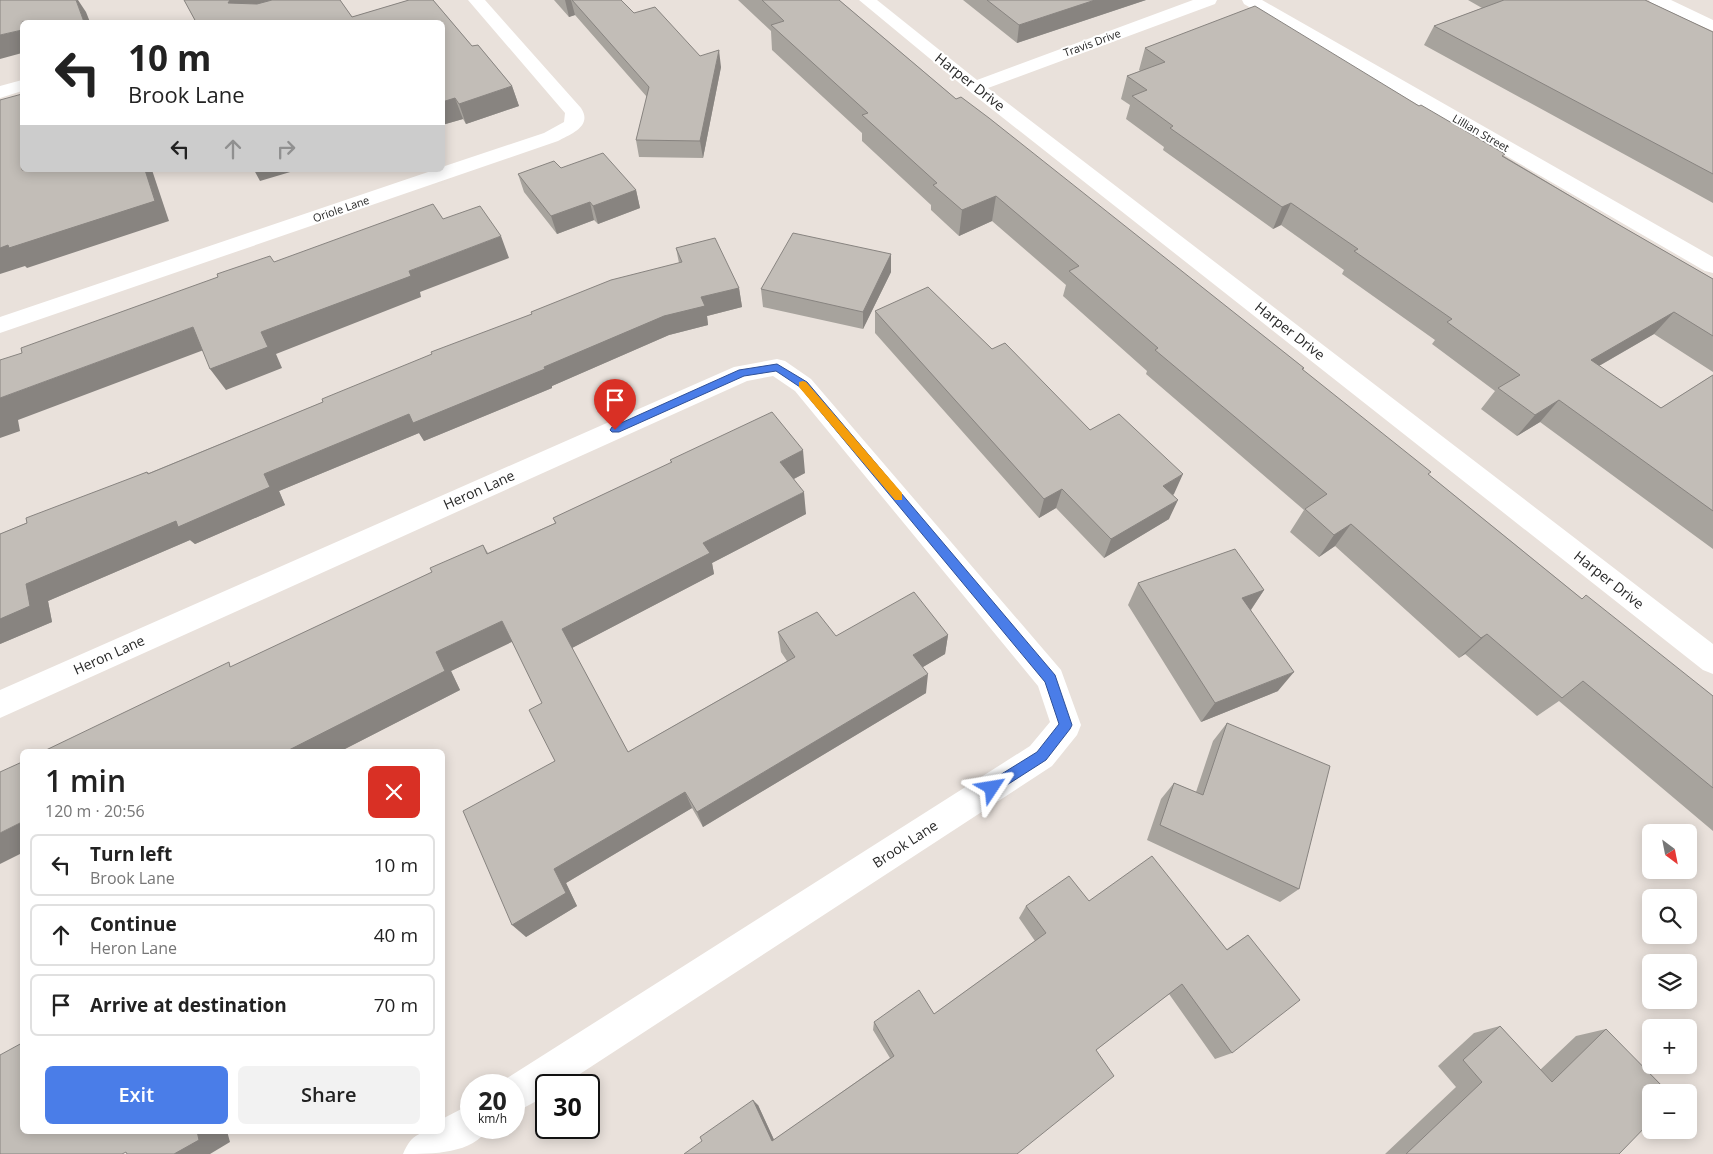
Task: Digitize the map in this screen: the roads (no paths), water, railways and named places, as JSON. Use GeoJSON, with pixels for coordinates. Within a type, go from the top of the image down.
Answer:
{"type":"FeatureCollection","features":[{"type":"Feature","properties":{"kind":"street","name":"Oriole Lane"},"geometry":{"type":"LineString","coordinates":[[0,325],[552,138],[574,125],[574,112],[476,0]]}},
{"type":"Feature","properties":{"kind":"street","name":"Harper Drive"},"geometry":{"type":"LineString","coordinates":[[867,0],[975,87],[1713,661]]}},
{"type":"Feature","properties":{"kind":"street","name":"Travis Drive"},"geometry":{"type":"LineString","coordinates":[[975,87],[1209,0]]}},
{"type":"Feature","properties":{"kind":"street","name":"Lillian Street"},"geometry":{"type":"LineString","coordinates":[[1250,0],[1713,266]]}},
{"type":"Feature","properties":{"kind":"street"},"geometry":{"type":"LineString","coordinates":[[1657,0],[1713,26]]}},
{"type":"Feature","properties":{"kind":"street"},"geometry":{"type":"LineString","coordinates":[[0,92],[20,86]]}},
{"type":"Feature","properties":{"kind":"street","name":"Heron Lane"},"geometry":{"type":"LineString","coordinates":[[0,704],[742,373],[777,367],[803,385],[914,514]]}},
{"type":"Feature","properties":{"kind":"street","name":"Brook Lane"},"geometry":{"type":"LineString","coordinates":[[525,1088],[1041,756],[1066,725],[1051,679],[914,514]]}},
{"type":"Feature","properties":{"kind":"street"},"geometry":{"type":"LineString","coordinates":[[422,1154],[460,1130]]}}]}
